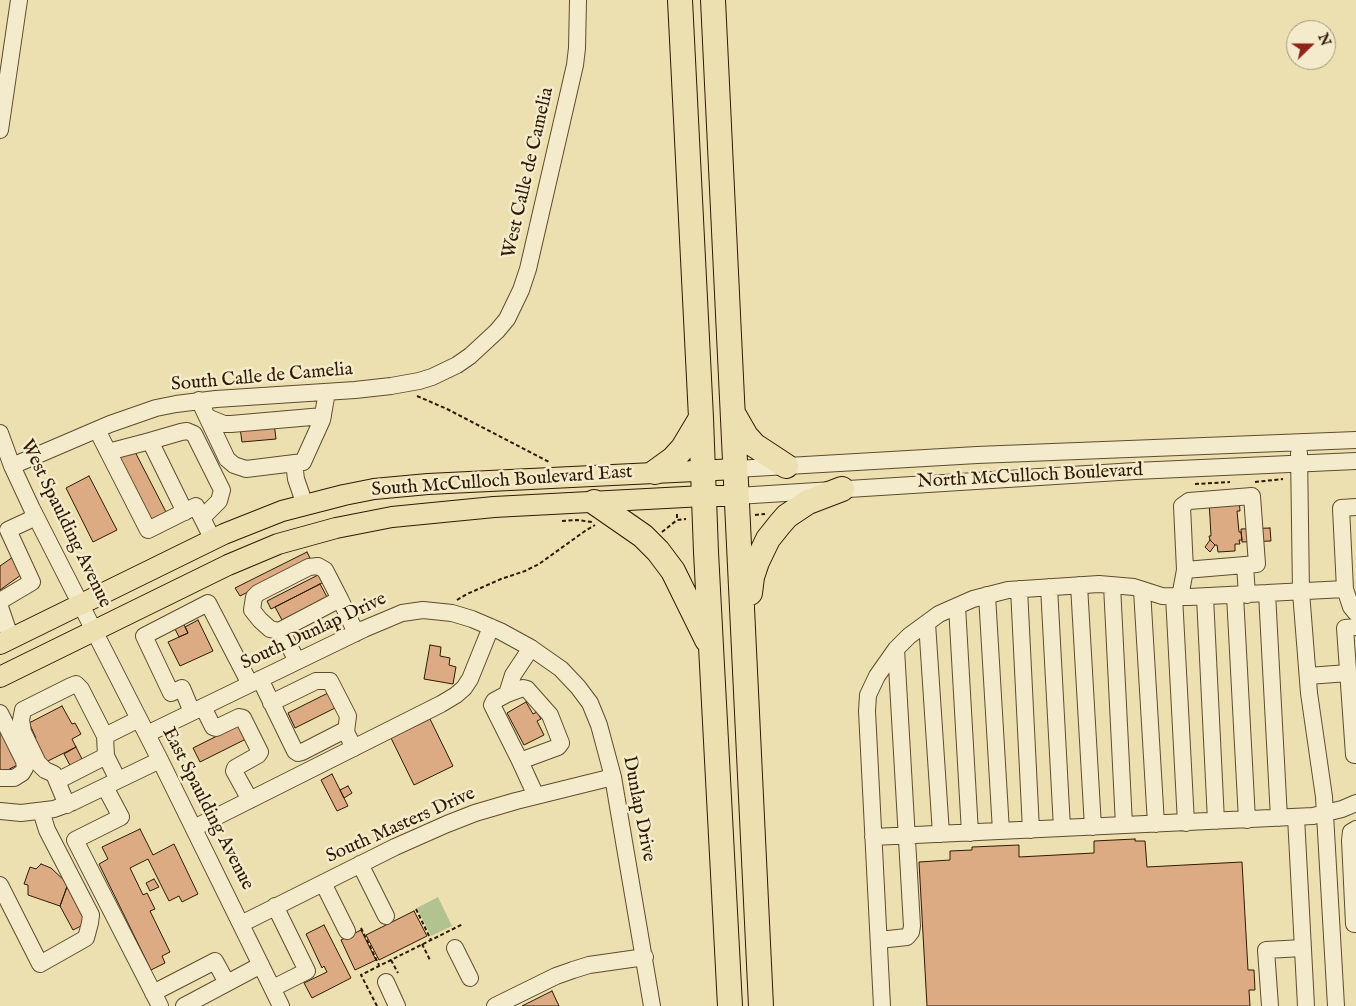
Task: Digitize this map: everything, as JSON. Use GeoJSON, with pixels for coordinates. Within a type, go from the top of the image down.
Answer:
{"type":"FeatureCollection","features":[{"type":"Feature","properties":{"kind":"highway"},"geometry":{"type":"LineString","coordinates":[[680,0],[730,1006]]}},
{"type":"Feature","properties":{"kind":"highway"},"geometry":{"type":"LineString","coordinates":[[713,0],[761,1006]]}},
{"type":"Feature","properties":{"kind":"highway"},"geometry":{"type":"LineString","coordinates":[[734,415],[746,436],[754,445],[786,466]]}},
{"type":"Feature","properties":{"kind":"highway"},"geometry":{"type":"LineString","coordinates":[[655,472],[673,460],[683,448],[701,418]]}},
{"type":"Feature","properties":{"kind":"highway"},"geometry":{"type":"LineString","coordinates":[[744,627],[752,577],[768,539],[787,516],[797,509],[820,497],[842,489]]}},
{"type":"Feature","properties":{"kind":"highway"},"geometry":{"type":"LineString","coordinates":[[594,502],[643,536],[658,551],[673,571],[712,649]]}},
{"type":"Feature","properties":{"kind":"main road","name":"South McCulloch Boulevard East"},"geometry":{"type":"LineString","coordinates":[[5,642],[252,522],[282,511],[344,495],[419,485],[736,469]]}},
{"type":"Feature","properties":{"kind":"main road","name":"South McCulloch Boulevard East"},"geometry":{"type":"LineString","coordinates":[[0,678],[228,565],[278,544],[314,533],[366,522],[426,513],[494,507],[704,496]]}},
{"type":"Feature","properties":{"kind":"main road","name":"North McCulloch Boulevard"},"geometry":{"type":"LineString","coordinates":[[704,496],[737,496]]}},
{"type":"Feature","properties":{"kind":"street"},"geometry":{"type":"LineString","coordinates":[[0,130],[19,0]]}},
{"type":"Feature","properties":{"kind":"street","name":"West Calle de Camelia"},"geometry":{"type":"LineString","coordinates":[[485,344],[507,319],[521,290],[528,269],[574,65],[577,48],[578,0]]}},
{"type":"Feature","properties":{"kind":"street","name":"South Calle de Camelia"},"geometry":{"type":"LineString","coordinates":[[12,466],[97,430],[156,408],[199,400],[327,392],[391,386],[419,381],[457,365],[485,344]]}},
{"type":"Feature","properties":{"kind":"street"},"geometry":{"type":"LineString","coordinates":[[199,400],[227,459],[234,465],[246,469],[303,462],[322,420],[327,392]]}},
{"type":"Feature","properties":{"kind":"street"},"geometry":{"type":"LineString","coordinates":[[206,417],[224,424],[231,424],[323,416]]}},
{"type":"Feature","properties":{"kind":"street"},"geometry":{"type":"LineString","coordinates":[[97,430],[148,530],[196,506],[213,540]]}},
{"type":"Feature","properties":{"kind":"street"},"geometry":{"type":"LineString","coordinates":[[108,452],[187,431],[194,434],[222,490],[219,501],[202,518]]}},
{"type":"Feature","properties":{"kind":"street","name":"West Spaulding Avenue"},"geometry":{"type":"LineString","coordinates":[[0,433],[12,466],[36,517],[94,631]]}},
{"type":"Feature","properties":{"kind":"street","name":"North McCulloch Boulevard"},"geometry":{"type":"LineString","coordinates":[[736,469],[977,455],[1356,440]]}},
{"type":"Feature","properties":{"kind":"street"},"geometry":{"type":"LineString","coordinates":[[150,442],[185,512]]}},
{"type":"Feature","properties":{"kind":"street"},"geometry":{"type":"LineString","coordinates":[[1299,443],[1301,592],[1308,676],[1324,797],[1336,1006]]}},
{"type":"Feature","properties":{"kind":"street","name":"North McCulloch Boulevard"},"geometry":{"type":"LineString","coordinates":[[737,496],[1135,471],[1356,461]]}},
{"type":"Feature","properties":{"kind":"street"},"geometry":{"type":"LineString","coordinates":[[294,463],[296,479],[305,505]]}},
{"type":"Feature","properties":{"kind":"street"},"geometry":{"type":"LineString","coordinates":[[1186,822],[1177,597],[1185,570],[1182,506],[1189,501],[1252,496],[1251,565],[1241,595],[1247,820]]}},
{"type":"Feature","properties":{"kind":"street"},"geometry":{"type":"LineString","coordinates":[[1356,507],[1341,508],[1349,521],[1345,589],[1351,607],[1356,613]]}},
{"type":"Feature","properties":{"kind":"street"},"geometry":{"type":"LineString","coordinates":[[0,601],[32,582],[4,532],[36,517]]}},
{"type":"Feature","properties":{"kind":"street"},"geometry":{"type":"LineString","coordinates":[[1185,570],[1251,565]]}},
{"type":"Feature","properties":{"kind":"street"},"geometry":{"type":"LineString","coordinates":[[340,599],[281,630],[270,629],[252,610],[254,597],[258,593],[309,567],[318,566],[324,570],[340,599],[356,633]]}},
{"type":"Feature","properties":{"kind":"street"},"geometry":{"type":"LineString","coordinates":[[882,1006],[867,711],[868,695],[877,676],[896,649],[909,636],[940,614],[957,606],[973,599],[1008,590],[1099,584],[1134,587],[1162,596],[1204,597],[1345,589]]}},
{"type":"Feature","properties":{"kind":"street"},"geometry":{"type":"LineString","coordinates":[[1079,585],[1093,827]]}},
{"type":"Feature","properties":{"kind":"street"},"geometry":{"type":"LineString","coordinates":[[1112,585],[1124,825]]}},
{"type":"Feature","properties":{"kind":"street"},"geometry":{"type":"LineString","coordinates":[[1049,587],[1062,828]]}},
{"type":"Feature","properties":{"kind":"street"},"geometry":{"type":"LineString","coordinates":[[1019,589],[1031,830]]}},
{"type":"Feature","properties":{"kind":"street"},"geometry":{"type":"LineString","coordinates":[[1142,590],[1156,824]]}},
{"type":"Feature","properties":{"kind":"street"},"geometry":{"type":"LineString","coordinates":[[1267,594],[1279,818]]}},
{"type":"Feature","properties":{"kind":"street"},"geometry":{"type":"LineString","coordinates":[[987,595],[1001,831]]}},
{"type":"Feature","properties":{"kind":"street"},"geometry":{"type":"LineString","coordinates":[[1204,597],[1216,821]]}},
{"type":"Feature","properties":{"kind":"street"},"geometry":{"type":"LineString","coordinates":[[250,800],[234,771],[235,768],[260,752],[243,718],[239,717],[216,728],[213,727],[182,688],[171,693],[144,636],[208,604],[255,682],[271,703],[294,751],[302,752],[343,731],[346,732]]}},
{"type":"Feature","properties":{"kind":"street"},"geometry":{"type":"LineString","coordinates":[[957,606],[970,833]]}},
{"type":"Feature","properties":{"kind":"street"},"geometry":{"type":"LineString","coordinates":[[0,607],[5,642]]}},
{"type":"Feature","properties":{"kind":"street","name":"South Dunlap Drive"},"geometry":{"type":"LineString","coordinates":[[147,734],[300,659],[402,613],[423,610],[440,611],[462,616],[491,627],[531,648]]}},
{"type":"Feature","properties":{"kind":"street"},"geometry":{"type":"LineString","coordinates":[[927,624],[940,834]]}},
{"type":"Feature","properties":{"kind":"street"},"geometry":{"type":"LineString","coordinates":[[194,828],[441,704],[460,692],[472,674],[491,627]]}},
{"type":"Feature","properties":{"kind":"street"},"geometry":{"type":"LineString","coordinates":[[1351,627],[1348,673],[1354,755],[1356,755]]}},
{"type":"Feature","properties":{"kind":"street"},"geometry":{"type":"LineString","coordinates":[[281,630],[316,681]]}},
{"type":"Feature","properties":{"kind":"street","name":"East Spaulding Avenue"},"geometry":{"type":"LineString","coordinates":[[94,631],[282,1006]]}},
{"type":"Feature","properties":{"kind":"street"},"geometry":{"type":"LineString","coordinates":[[507,694],[514,675],[531,648]]}},
{"type":"Feature","properties":{"kind":"street","name":"Dunlap Drive"},"geometry":{"type":"LineString","coordinates":[[531,648],[561,669],[578,687],[590,703],[599,725],[613,777],[652,1006]]}},
{"type":"Feature","properties":{"kind":"street"},"geometry":{"type":"LineString","coordinates":[[879,940],[907,937],[911,932],[912,926],[896,649]]}},
{"type":"Feature","properties":{"kind":"street"},"geometry":{"type":"LineString","coordinates":[[1308,676],[1348,673]]}},
{"type":"Feature","properties":{"kind":"street"},"geometry":{"type":"LineString","coordinates":[[271,703],[316,681],[326,680],[332,683],[348,716],[346,732],[354,748]]}},
{"type":"Feature","properties":{"kind":"street"},"geometry":{"type":"LineString","coordinates":[[67,805],[56,777],[45,770],[38,762],[23,732],[21,720],[23,710],[76,684],[81,689],[105,736],[106,756],[121,817],[75,840],[156,999],[215,961],[227,983]]}},
{"type":"Feature","properties":{"kind":"street"},"geometry":{"type":"LineString","coordinates":[[520,761],[558,747],[561,743],[550,715],[527,689],[523,688],[494,701],[492,705],[536,796]]}},
{"type":"Feature","properties":{"kind":"street"},"geometry":{"type":"LineString","coordinates":[[0,713],[24,761],[25,768],[22,773],[14,778],[0,778]]}},
{"type":"Feature","properties":{"kind":"street"},"geometry":{"type":"LineString","coordinates":[[105,736],[139,718]]}},
{"type":"Feature","properties":{"kind":"street"},"geometry":{"type":"LineString","coordinates":[[56,777],[106,756]]}},
{"type":"Feature","properties":{"kind":"street"},"geometry":{"type":"LineString","coordinates":[[0,812],[21,813],[41,811],[67,805],[160,760]]}},
{"type":"Feature","properties":{"kind":"street","name":"South Masters Drive"},"geometry":{"type":"LineString","coordinates":[[241,924],[395,847],[447,824],[487,809],[613,777]]}},
{"type":"Feature","properties":{"kind":"street"},"geometry":{"type":"LineString","coordinates":[[874,837],[1313,816],[1342,809],[1356,803]]}},
{"type":"Feature","properties":{"kind":"street"},"geometry":{"type":"LineString","coordinates":[[0,885],[40,964],[86,938],[91,915],[47,830],[41,811]]}},
{"type":"Feature","properties":{"kind":"street"},"geometry":{"type":"LineString","coordinates":[[1296,817],[1306,1006]]}},
{"type":"Feature","properties":{"kind":"street"},"geometry":{"type":"LineString","coordinates":[[1331,918],[1355,921],[1350,840],[1351,832],[1356,829]]}},
{"type":"Feature","properties":{"kind":"street"},"geometry":{"type":"LineString","coordinates":[[360,864],[386,916]]}},
{"type":"Feature","properties":{"kind":"street"},"geometry":{"type":"LineString","coordinates":[[323,883],[354,929]]}},
{"type":"Feature","properties":{"kind":"street"},"geometry":{"type":"LineString","coordinates":[[273,988],[307,971],[276,906]]}},
{"type":"Feature","properties":{"kind":"street"},"geometry":{"type":"LineString","coordinates":[[455,948],[470,978]]}},
{"type":"Feature","properties":{"kind":"street"},"geometry":{"type":"LineString","coordinates":[[1270,1006],[1266,950],[1303,948]]}},
{"type":"Feature","properties":{"kind":"street"},"geometry":{"type":"LineString","coordinates":[[494,1006],[556,976],[573,970],[645,957]]}},
{"type":"Feature","properties":{"kind":"street"},"geometry":{"type":"LineString","coordinates":[[184,1006],[261,965]]}},
{"type":"Feature","properties":{"kind":"street"},"geometry":{"type":"LineString","coordinates":[[392,979],[397,1006]]}},
{"type":"Feature","properties":{"kind":"path"},"geometry":{"type":"LineString","coordinates":[[391,386],[447,409],[553,464]]}},
{"type":"Feature","properties":{"kind":"path"},"geometry":{"type":"LineString","coordinates":[[1252,482],[1271,481]]}},
{"type":"Feature","properties":{"kind":"path"},"geometry":{"type":"LineString","coordinates":[[1192,484],[1232,482]]}},
{"type":"Feature","properties":{"kind":"path"},"geometry":{"type":"LineString","coordinates":[[677,509],[677,520]]}},
{"type":"Feature","properties":{"kind":"path"},"geometry":{"type":"LineString","coordinates":[[750,515],[770,514]]}},
{"type":"Feature","properties":{"kind":"path"},"geometry":{"type":"LineString","coordinates":[[662,532],[677,520],[694,519]]}},
{"type":"Feature","properties":{"kind":"path"},"geometry":{"type":"LineString","coordinates":[[440,611],[467,594],[540,564],[585,530],[598,523],[577,520],[558,521]]}},
{"type":"Feature","properties":{"kind":"path"},"geometry":{"type":"LineString","coordinates":[[416,909],[431,940]]}},
{"type":"Feature","properties":{"kind":"path"},"geometry":{"type":"LineString","coordinates":[[377,1006],[361,975],[463,924]]}},
{"type":"Feature","properties":{"kind":"path"},"geometry":{"type":"LineString","coordinates":[[354,929],[380,965]]}},
{"type":"Feature","properties":{"kind":"path"},"geometry":{"type":"LineString","coordinates":[[422,944],[430,960]]}},
{"type":"Feature","properties":{"kind":"path"},"geometry":{"type":"LineString","coordinates":[[391,960],[392,979]]}},
{"type":"Feature","properties":{"kind":"green space"},"geometry":{"type":"Polygon","coordinates":[[[438,897],[452,926],[431,936],[417,908],[438,897]]]}},
{"type":"Feature","properties":{"kind":"building"},"geometry":{"type":"Polygon","coordinates":[[[274,423],[276,439],[242,442],[240,428],[274,423]]]}},
{"type":"Feature","properties":{"kind":"building"},"geometry":{"type":"Polygon","coordinates":[[[132,446],[166,512],[150,520],[116,454],[132,446]]]}},
{"type":"Feature","properties":{"kind":"building"},"geometry":{"type":"Polygon","coordinates":[[[89,476],[117,530],[93,542],[66,488],[89,476]]]}},
{"type":"Feature","properties":{"kind":"building"},"geometry":{"type":"Polygon","coordinates":[[[1239,499],[1240,511],[1237,511],[1239,532],[1241,532],[1242,540],[1239,540],[1240,544],[1235,544],[1235,551],[1218,552],[1217,545],[1210,540],[1209,536],[1211,536],[1209,500],[1239,499]]]}},
{"type":"Feature","properties":{"kind":"building"},"geometry":{"type":"Polygon","coordinates":[[[1270,528],[1271,541],[1242,542],[1241,529],[1270,528]]]}},
{"type":"Feature","properties":{"kind":"building"},"geometry":{"type":"Polygon","coordinates":[[[1210,540],[1215,545],[1210,552],[1205,547],[1210,540]]]}},
{"type":"Feature","properties":{"kind":"building"},"geometry":{"type":"Polygon","coordinates":[[[307,552],[311,560],[240,596],[235,588],[307,552]]]}},
{"type":"Feature","properties":{"kind":"building"},"geometry":{"type":"Polygon","coordinates":[[[13,557],[21,575],[0,590],[0,566],[13,557]]]}},
{"type":"Feature","properties":{"kind":"building"},"geometry":{"type":"Polygon","coordinates":[[[320,574],[324,582],[271,609],[267,601],[320,574]]]}},
{"type":"Feature","properties":{"kind":"building"},"geometry":{"type":"Polygon","coordinates":[[[320,584],[327,597],[282,620],[275,607],[320,584]]]}},
{"type":"Feature","properties":{"kind":"building"},"geometry":{"type":"Polygon","coordinates":[[[180,616],[188,633],[179,637],[171,621],[180,616]]]}},
{"type":"Feature","properties":{"kind":"building"},"geometry":{"type":"Polygon","coordinates":[[[198,620],[213,651],[180,666],[168,642],[188,633],[185,627],[198,620]]]}},
{"type":"Feature","properties":{"kind":"building"},"geometry":{"type":"Polygon","coordinates":[[[430,645],[441,647],[440,656],[450,658],[449,665],[456,667],[453,684],[424,679],[430,645]]]}},
{"type":"Feature","properties":{"kind":"building"},"geometry":{"type":"Polygon","coordinates":[[[330,692],[337,707],[295,728],[288,713],[330,692]]]}},
{"type":"Feature","properties":{"kind":"building"},"geometry":{"type":"Polygon","coordinates":[[[526,702],[533,714],[537,712],[541,719],[537,721],[544,735],[524,745],[507,713],[526,702]]]}},
{"type":"Feature","properties":{"kind":"building"},"geometry":{"type":"Polygon","coordinates":[[[62,706],[72,724],[75,723],[81,734],[72,739],[76,747],[44,763],[33,740],[36,738],[29,723],[62,706]]]}},
{"type":"Feature","properties":{"kind":"building"},"geometry":{"type":"Polygon","coordinates":[[[430,719],[453,766],[414,785],[391,738],[430,719]]]}},
{"type":"Feature","properties":{"kind":"building"},"geometry":{"type":"Polygon","coordinates":[[[0,722],[21,763],[0,774],[0,722]]]}},
{"type":"Feature","properties":{"kind":"building"},"geometry":{"type":"Polygon","coordinates":[[[239,725],[246,739],[200,762],[193,748],[239,725]]]}},
{"type":"Feature","properties":{"kind":"building"},"geometry":{"type":"Polygon","coordinates":[[[76,747],[85,765],[73,771],[64,754],[76,747]]]}},
{"type":"Feature","properties":{"kind":"building"},"geometry":{"type":"Polygon","coordinates":[[[332,774],[348,806],[337,811],[321,780],[332,774]]]}},
{"type":"Feature","properties":{"kind":"building"},"geometry":{"type":"Polygon","coordinates":[[[348,786],[352,793],[344,798],[340,790],[348,786]]]}},
{"type":"Feature","properties":{"kind":"building"},"geometry":{"type":"Polygon","coordinates":[[[140,829],[153,855],[174,844],[198,894],[182,902],[179,896],[169,901],[148,859],[130,868],[143,895],[147,893],[155,909],[150,911],[170,952],[162,956],[165,963],[151,970],[99,864],[108,859],[102,847],[140,829]]]}},
{"type":"Feature","properties":{"kind":"building"},"geometry":{"type":"Polygon","coordinates":[[[1135,839],[1135,841],[1145,841],[1147,867],[1242,862],[1248,970],[1254,970],[1255,990],[1249,990],[1250,1006],[927,1006],[919,862],[950,860],[950,851],[972,850],[972,847],[1019,845],[1019,857],[1094,853],[1094,841],[1135,839]]]}},
{"type":"Feature","properties":{"kind":"building"},"geometry":{"type":"Polygon","coordinates":[[[41,864],[51,868],[68,884],[60,906],[28,895],[28,885],[24,884],[30,867],[36,869],[41,864]]]}},
{"type":"Feature","properties":{"kind":"building"},"geometry":{"type":"Polygon","coordinates":[[[154,879],[159,887],[150,891],[146,883],[154,879]]]}},
{"type":"Feature","properties":{"kind":"building"},"geometry":{"type":"Polygon","coordinates":[[[68,884],[87,923],[73,930],[60,906],[68,884]]]}},
{"type":"Feature","properties":{"kind":"building"},"geometry":{"type":"Polygon","coordinates":[[[414,911],[427,936],[379,960],[366,935],[414,911]]]}},
{"type":"Feature","properties":{"kind":"building"},"geometry":{"type":"Polygon","coordinates":[[[324,925],[351,978],[312,998],[304,983],[327,972],[324,966],[322,968],[306,934],[324,925]]]}},
{"type":"Feature","properties":{"kind":"building"},"geometry":{"type":"Polygon","coordinates":[[[361,930],[376,960],[355,970],[341,940],[361,930]]]}},
{"type":"Feature","properties":{"kind":"building"},"geometry":{"type":"Polygon","coordinates":[[[552,991],[559,1006],[522,1006],[552,991]]]}}]}
